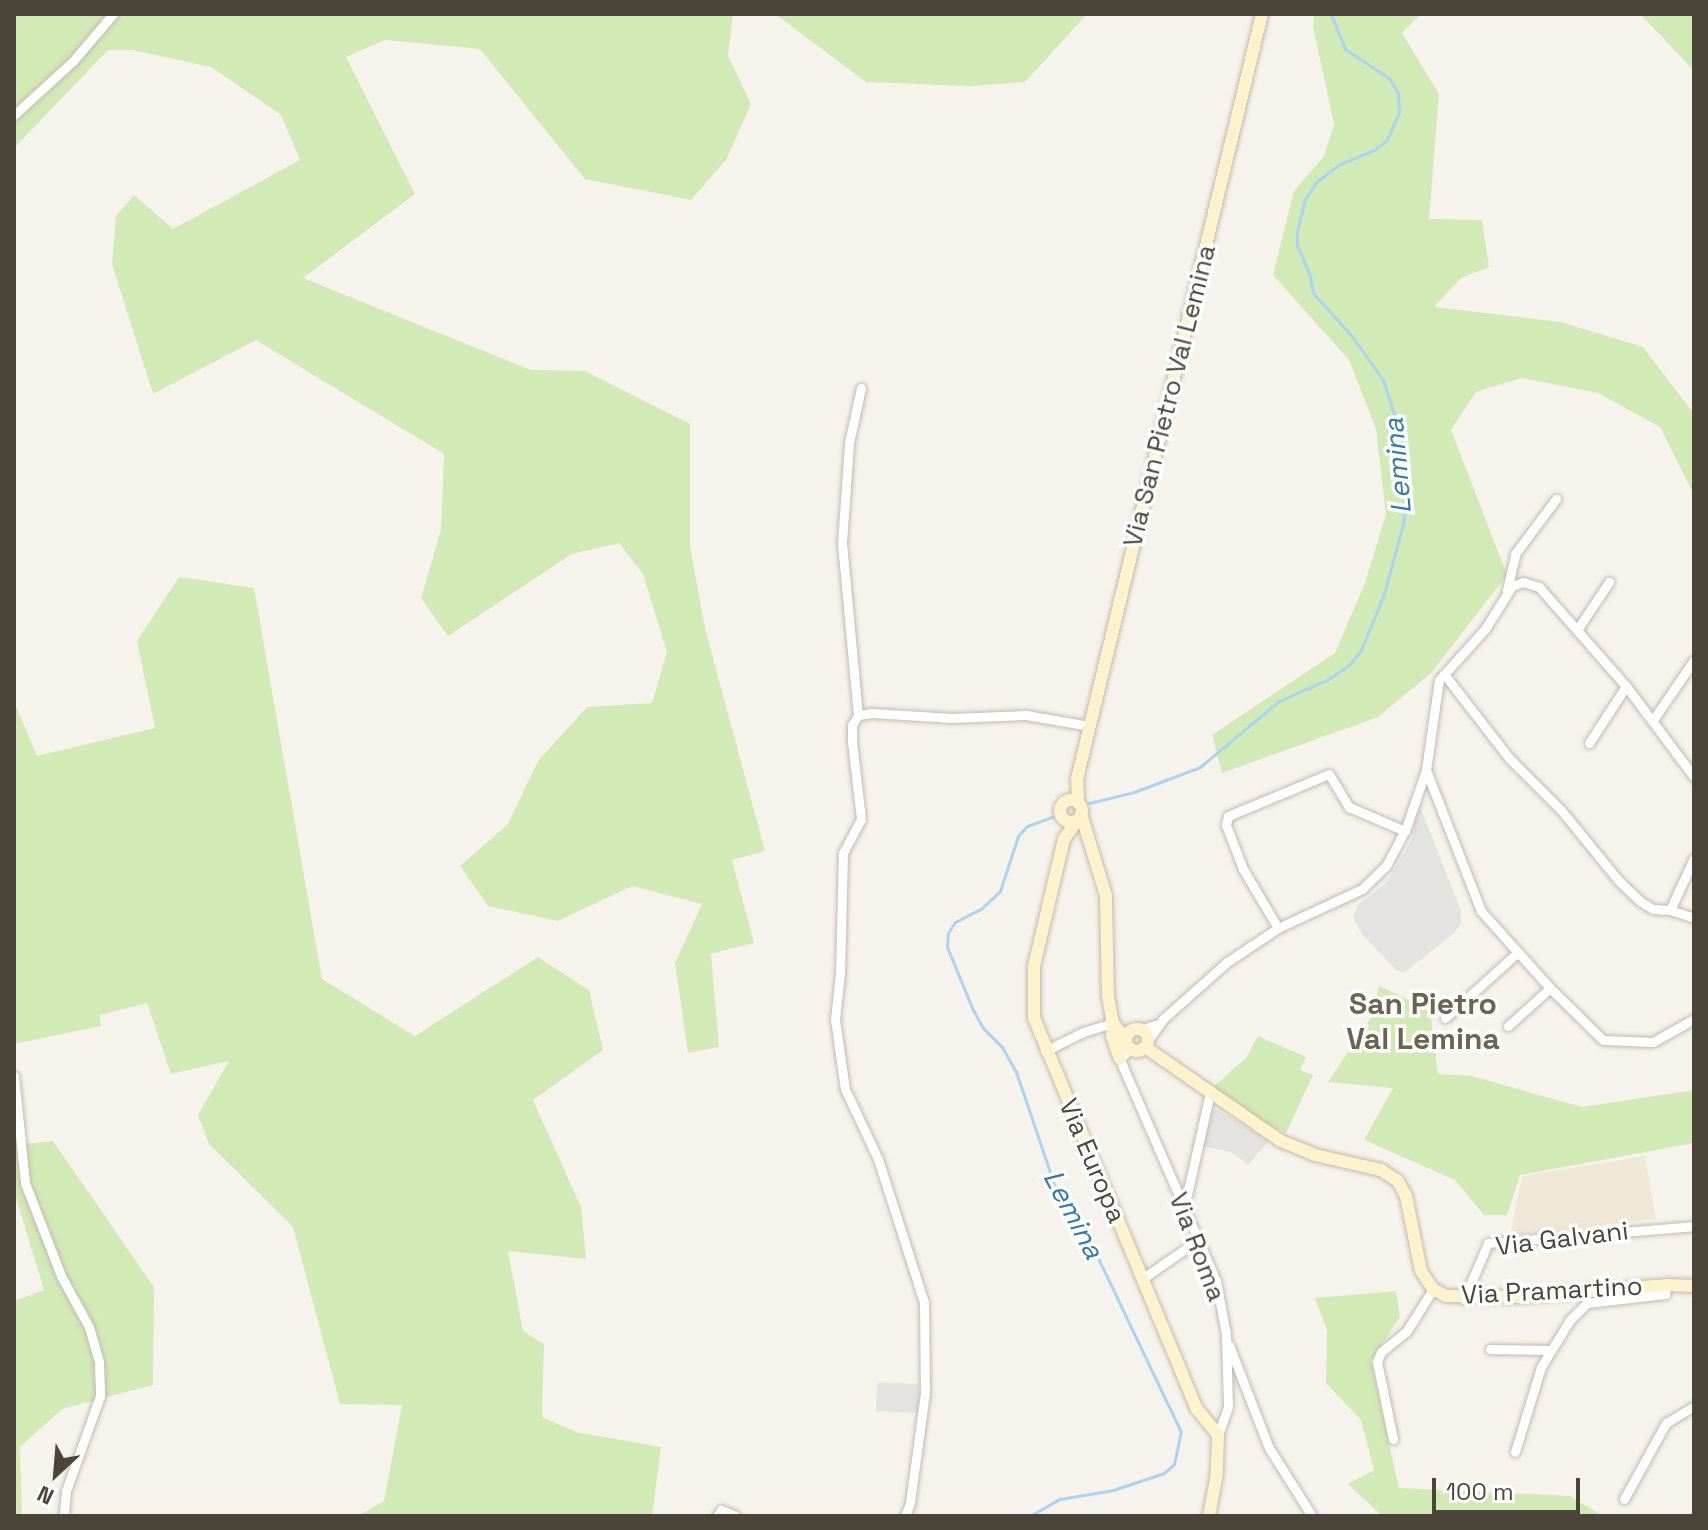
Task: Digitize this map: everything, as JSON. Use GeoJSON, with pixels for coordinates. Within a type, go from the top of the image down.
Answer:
{"type":"FeatureCollection","features":[{"type":"Feature","properties":{"kind":"street"},"geometry":{"type":"LineString","coordinates":[[14,115],[73,61],[113,14]]}},
{"type":"Feature","properties":{"kind":"street","name":"Via San Pietro Val Lemina"},"geometry":{"type":"LineString","coordinates":[[1075,815],[1077,779],[1262,14]]}},
{"type":"Feature","properties":{"kind":"street"},"geometry":{"type":"LineString","coordinates":[[861,388],[849,443],[842,543],[858,715],[852,725],[852,742],[861,819],[843,853],[840,973],[835,1019],[845,1089],[878,1159],[924,1302],[925,1393],[910,1503],[905,1516]]}},
{"type":"Feature","properties":{"kind":"street"},"geometry":{"type":"LineString","coordinates":[[1122,1063],[1128,1044],[1158,1024],[1227,962],[1278,928],[1369,884],[1386,866],[1405,831],[1426,770],[1436,688],[1444,674],[1485,629],[1507,590],[1515,554],[1556,499]]}},
{"type":"Feature","properties":{"kind":"street"},"geometry":{"type":"LineString","coordinates":[[1507,590],[1523,582],[1539,587],[1626,686],[1694,777]]}},
{"type":"Feature","properties":{"kind":"street"},"geometry":{"type":"LineString","coordinates":[[1577,630],[1609,582]]}},
{"type":"Feature","properties":{"kind":"street"},"geometry":{"type":"LineString","coordinates":[[1653,720],[1694,660]]}},
{"type":"Feature","properties":{"kind":"street"},"geometry":{"type":"LineString","coordinates":[[1444,674],[1509,758],[1561,810],[1629,892],[1653,909],[1670,910],[1694,918]]}},
{"type":"Feature","properties":{"kind":"street"},"geometry":{"type":"LineString","coordinates":[[1589,743],[1626,686]]}},
{"type":"Feature","properties":{"kind":"street"},"geometry":{"type":"LineString","coordinates":[[858,715],[872,713],[952,718],[1026,715],[1090,726]]}},
{"type":"Feature","properties":{"kind":"street"},"geometry":{"type":"LineString","coordinates":[[1426,770],[1481,911],[1550,988],[1603,1040],[1653,1042],[1694,1019]]}},
{"type":"Feature","properties":{"kind":"street"},"geometry":{"type":"LineString","coordinates":[[1278,928],[1243,869],[1226,825],[1228,816],[1329,774],[1349,807],[1405,831]]}},
{"type":"Feature","properties":{"kind":"street","name":"Via San Pietro Val Lemina"},"geometry":{"type":"LineString","coordinates":[[1075,815],[1068,800],[1064,803],[1068,788],[1077,779]]}},
{"type":"Feature","properties":{"kind":"street"},"geometry":{"type":"LineString","coordinates":[[1075,815],[1088,832],[1106,896],[1108,996],[1113,1017],[1128,1044],[1136,1051],[1142,1037]]}},
{"type":"Feature","properties":{"kind":"street","name":"Via Europa"},"geometry":{"type":"LineString","coordinates":[[1075,815],[1064,839],[1032,982],[1034,1018],[1045,1051],[1197,1409],[1218,1435]]}},
{"type":"Feature","properties":{"kind":"street"},"geometry":{"type":"LineString","coordinates":[[1670,910],[1694,858]]}},
{"type":"Feature","properties":{"kind":"street"},"geometry":{"type":"LineString","coordinates":[[1445,1018],[1518,952]]}},
{"type":"Feature","properties":{"kind":"street"},"geometry":{"type":"LineString","coordinates":[[1508,1026],[1550,988]]}},
{"type":"Feature","properties":{"kind":"street"},"geometry":{"type":"LineString","coordinates":[[1045,1051],[1113,1017]]}},
{"type":"Feature","properties":{"kind":"street"},"geometry":{"type":"LineString","coordinates":[[1113,1017],[1112,1036],[1122,1063]]}},
{"type":"Feature","properties":{"kind":"street","name":"Via Pramartino"},"geometry":{"type":"LineString","coordinates":[[1113,1017],[1241,1117],[1292,1146],[1381,1170],[1398,1181],[1406,1196],[1421,1271],[1433,1289],[1464,1299],[1666,1285],[1694,1286]]}},
{"type":"Feature","properties":{"kind":"street","name":"Via Roma"},"geometry":{"type":"LineString","coordinates":[[1122,1063],[1216,1281],[1226,1334],[1228,1407],[1218,1435]]}},
{"type":"Feature","properties":{"kind":"street"},"geometry":{"type":"LineString","coordinates":[[14,1076],[25,1183],[61,1276],[89,1327],[99,1363],[100,1396],[66,1491],[64,1516]]}},
{"type":"Feature","properties":{"kind":"street"},"geometry":{"type":"LineString","coordinates":[[1184,1208],[1210,1093]]}},
{"type":"Feature","properties":{"kind":"street","name":"Via Galvani"},"geometry":{"type":"LineString","coordinates":[[1464,1299],[1488,1243],[1694,1226]]}},
{"type":"Feature","properties":{"kind":"street"},"geometry":{"type":"LineString","coordinates":[[1142,1279],[1198,1240]]}},
{"type":"Feature","properties":{"kind":"street"},"geometry":{"type":"LineString","coordinates":[[1515,1452],[1532,1389],[1550,1350],[1570,1320],[1587,1303],[1665,1294],[1666,1285]]}},
{"type":"Feature","properties":{"kind":"street"},"geometry":{"type":"LineString","coordinates":[[1393,1439],[1377,1369],[1378,1357],[1406,1332],[1433,1289]]}},
{"type":"Feature","properties":{"kind":"street"},"geometry":{"type":"LineString","coordinates":[[1226,1334],[1269,1448],[1312,1516]]}},
{"type":"Feature","properties":{"kind":"street"},"geometry":{"type":"LineString","coordinates":[[1490,1349],[1550,1350]]}},
{"type":"Feature","properties":{"kind":"street"},"geometry":{"type":"LineString","coordinates":[[1624,1499],[1666,1423],[1694,1406]]}},
{"type":"Feature","properties":{"kind":"street"},"geometry":{"type":"LineString","coordinates":[[1209,1516],[1217,1473],[1218,1435]]}},
{"type":"Feature","properties":{"kind":"street"},"geometry":{"type":"LineString","coordinates":[[717,1516],[721,1510],[736,1516]]}},
{"type":"Feature","properties":{"kind":"shaded area"},"geometry":{"type":"Polygon","coordinates":[[[1419,804],[1461,911],[1461,923],[1454,933],[1404,973],[1396,970],[1362,934],[1353,916],[1358,905],[1385,884],[1397,865],[1411,841],[1419,804]]]}},
{"type":"Feature","properties":{"kind":"shaded area"},"geometry":{"type":"Polygon","coordinates":[[[1217,1109],[1269,1141],[1248,1165],[1231,1152],[1202,1146],[1210,1113],[1217,1109]]]}},
{"type":"Feature","properties":{"kind":"shaded area"},"geometry":{"type":"Polygon","coordinates":[[[1645,1156],[1656,1219],[1510,1235],[1522,1176],[1645,1156]]]}},
{"type":"Feature","properties":{"kind":"shaded area"},"geometry":{"type":"Polygon","coordinates":[[[877,1383],[919,1384],[918,1413],[876,1412],[877,1383]]]}},
{"type":"Feature","properties":{"kind":"green space"},"geometry":{"type":"Polygon","coordinates":[[[14,14],[733,14],[728,56],[751,104],[726,160],[691,200],[585,179],[480,49],[385,40],[346,57],[415,194],[303,278],[531,370],[585,371],[690,424],[690,547],[705,628],[765,851],[732,860],[754,943],[711,954],[719,1047],[688,1053],[675,963],[702,904],[632,886],[558,921],[488,906],[460,866],[508,824],[538,761],[587,707],[652,703],[667,652],[643,574],[619,543],[572,554],[448,636],[421,598],[441,530],[444,454],[256,340],[153,394],[112,264],[116,216],[134,195],[173,229],[300,160],[281,115],[211,67],[132,50],[108,50],[14,148],[14,14]]]}},
{"type":"Feature","properties":{"kind":"green space"},"geometry":{"type":"Polygon","coordinates":[[[775,14],[1087,14],[1025,82],[971,86],[866,82],[775,14]]]}},
{"type":"Feature","properties":{"kind":"green space"},"geometry":{"type":"Polygon","coordinates":[[[1314,14],[1421,14],[1402,33],[1439,94],[1429,219],[1482,220],[1489,267],[1461,278],[1434,307],[1561,322],[1643,347],[1694,414],[1694,495],[1660,427],[1598,393],[1521,378],[1476,392],[1451,430],[1507,575],[1431,673],[1378,717],[1222,773],[1212,735],[1335,653],[1365,583],[1386,514],[1376,429],[1349,360],[1273,275],[1294,191],[1324,156],[1334,124],[1313,27],[1314,14]]]}},
{"type":"Feature","properties":{"kind":"green space"},"geometry":{"type":"Polygon","coordinates":[[[1640,14],[1694,14],[1694,71],[1668,43],[1640,14]]]}},
{"type":"Feature","properties":{"kind":"green space"},"geometry":{"type":"Polygon","coordinates":[[[179,577],[254,588],[322,979],[415,1036],[538,957],[589,990],[603,1050],[533,1100],[581,1207],[586,1259],[508,1251],[523,1331],[544,1344],[542,1417],[576,1432],[661,1447],[652,1516],[357,1516],[384,1501],[402,1405],[340,1404],[293,1227],[209,1144],[198,1115],[229,1061],[171,1074],[147,1003],[100,1015],[101,1026],[14,1044],[14,701],[37,756],[155,728],[137,641],[179,577]]]}},
{"type":"Feature","properties":{"kind":"green space"},"geometry":{"type":"Polygon","coordinates":[[[1379,986],[1430,1010],[1438,1074],[1472,1076],[1582,1107],[1694,1090],[1694,1143],[1520,1175],[1507,1215],[1484,1215],[1455,1180],[1364,1140],[1393,1088],[1328,1082],[1372,1016],[1379,986]]]}},
{"type":"Feature","properties":{"kind":"green space"},"geometry":{"type":"Polygon","coordinates":[[[1258,1036],[1306,1057],[1300,1070],[1313,1075],[1286,1133],[1235,1107],[1237,1102],[1213,1087],[1246,1058],[1258,1036]]]}},
{"type":"Feature","properties":{"kind":"green space"},"geometry":{"type":"Polygon","coordinates":[[[53,1141],[154,1287],[153,1385],[62,1409],[20,1447],[22,1516],[14,1516],[14,1301],[44,1290],[14,1191],[14,1145],[53,1141]]]}},
{"type":"Feature","properties":{"kind":"green space"},"geometry":{"type":"Polygon","coordinates":[[[1396,1291],[1400,1317],[1371,1361],[1399,1488],[1570,1496],[1603,1516],[1382,1516],[1348,1484],[1374,1470],[1361,1420],[1326,1383],[1327,1330],[1315,1298],[1396,1291]]]}},
{"type":"Feature","properties":{"kind":"waterway","name":"Lemina"},"geometry":{"type":"LineString","coordinates":[[1089,803],[1134,792],[1200,767],[1279,701],[1327,680],[1349,665],[1361,650],[1384,594],[1404,520],[1404,457],[1398,427],[1383,380],[1351,335],[1313,293],[1309,273],[1297,245],[1297,231],[1305,199],[1317,181],[1342,163],[1374,150],[1387,140],[1399,112],[1398,93],[1390,79],[1345,49],[1331,14]]}},
{"type":"Feature","properties":{"kind":"waterway","name":"Lemina"},"geometry":{"type":"LineString","coordinates":[[1030,1516],[1060,1499],[1113,1490],[1164,1473],[1174,1464],[1181,1432],[1098,1258],[1056,1190],[1016,1072],[1002,1047],[983,1028],[973,1010],[947,947],[948,933],[955,922],[982,908],[1000,891],[1018,836],[1027,826],[1054,816]]}},
{"type":"Feature","properties":{"kind":"district","name":"San Pietro Val Lemina"},"geometry":{"type":"Point","coordinates":[1423,1021]}}]}
